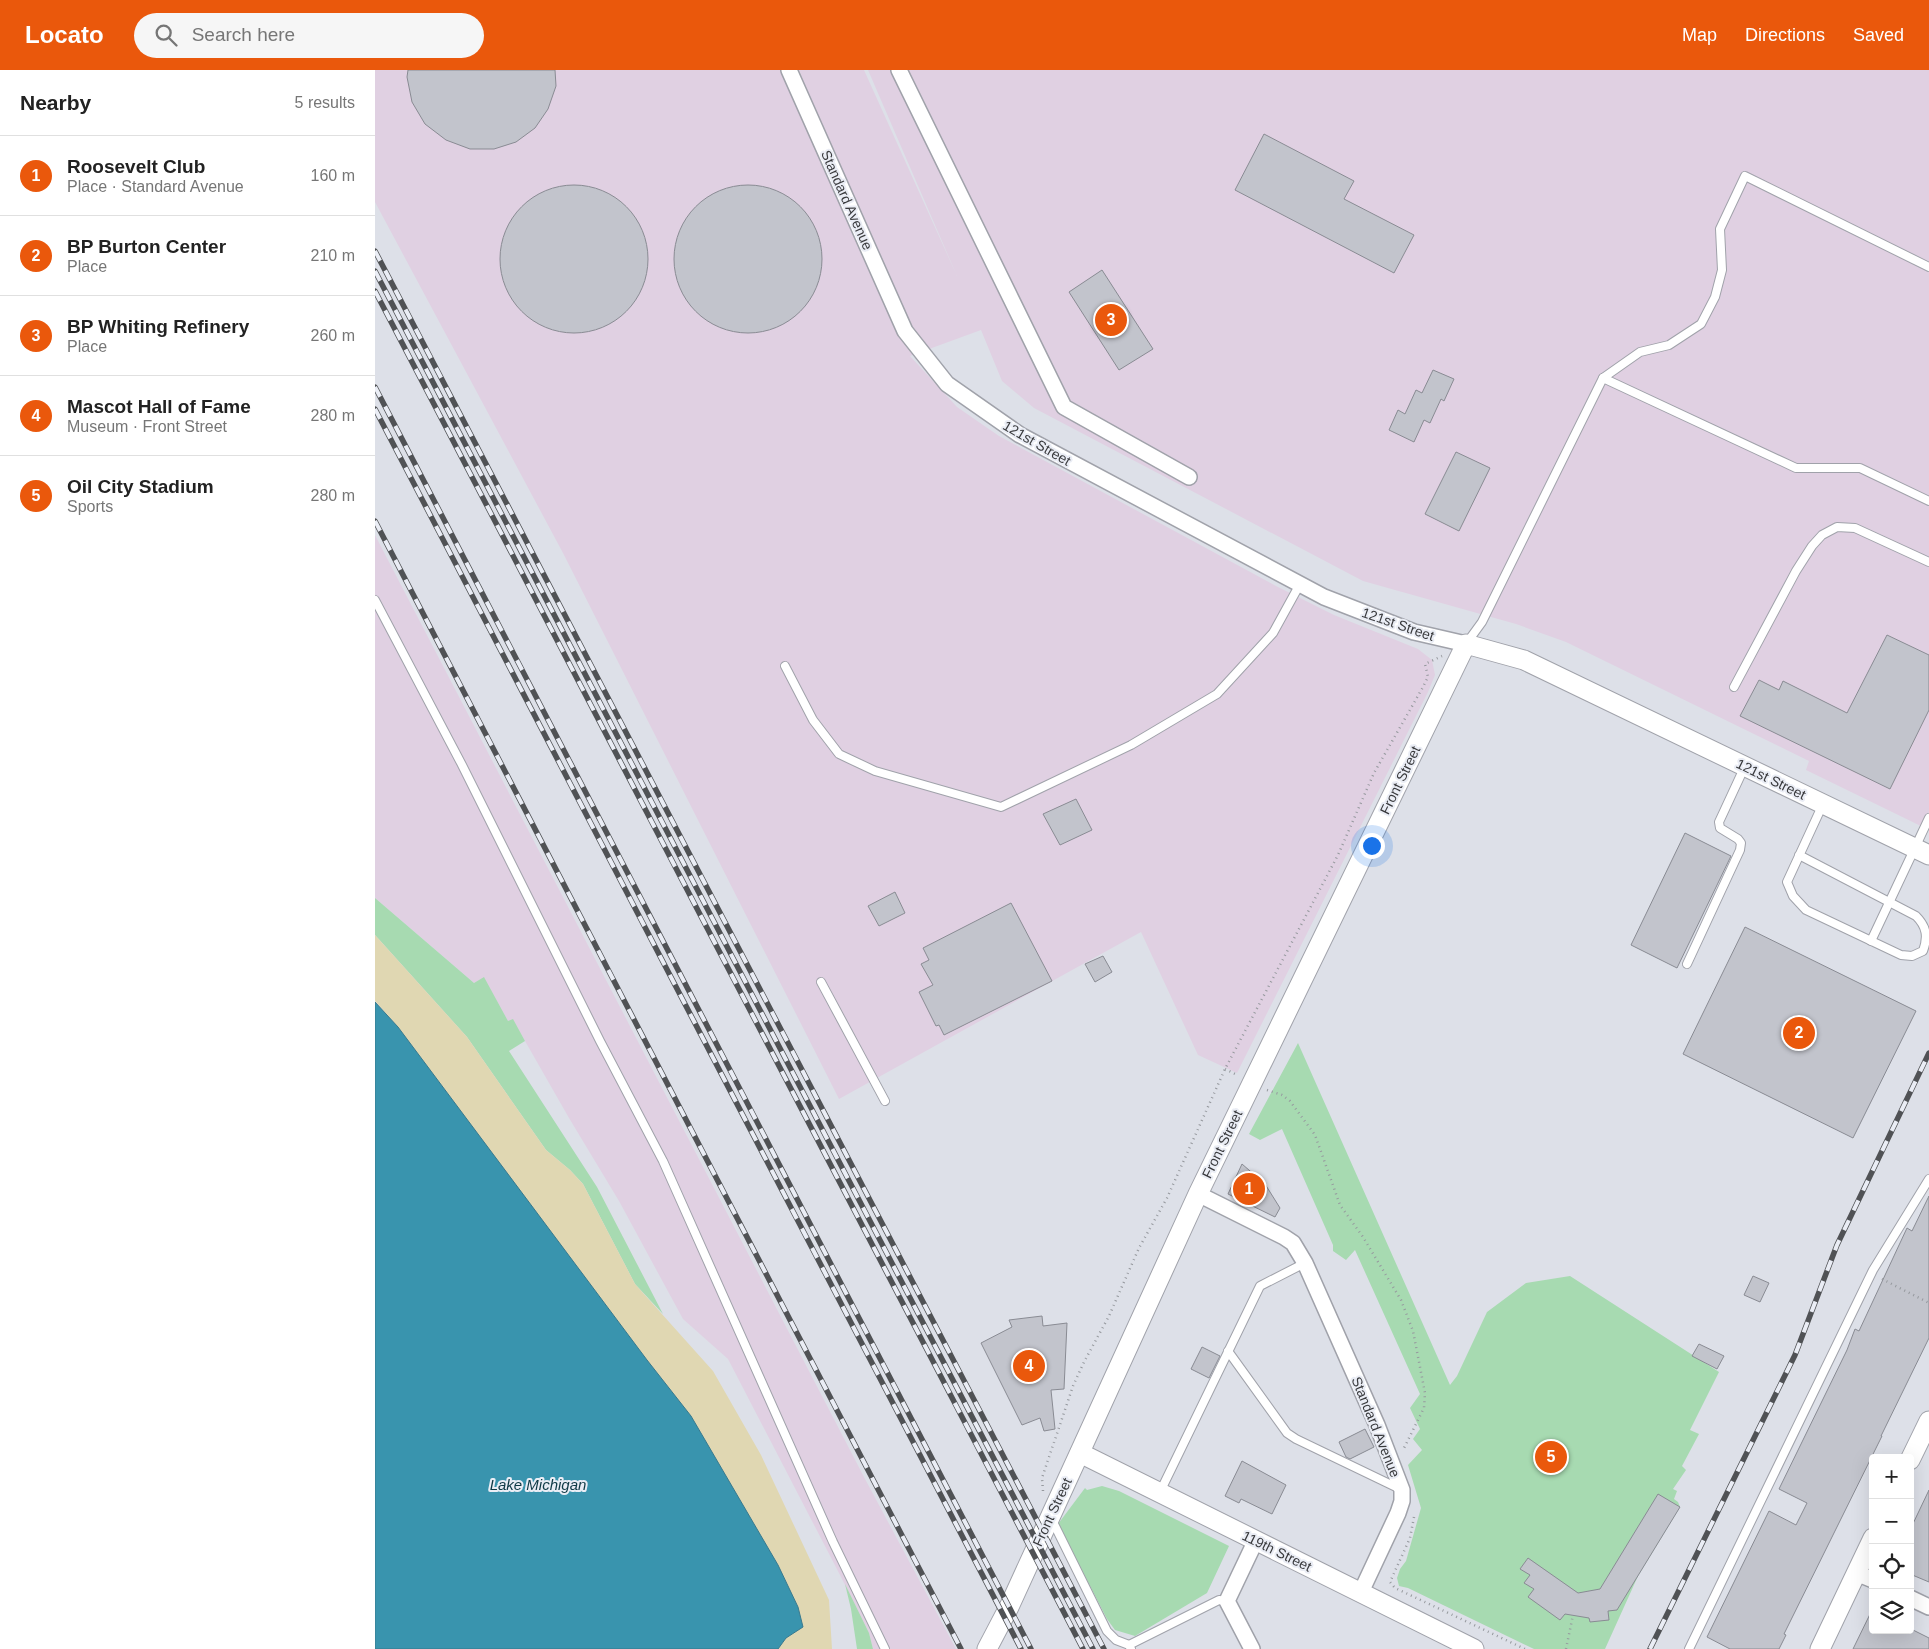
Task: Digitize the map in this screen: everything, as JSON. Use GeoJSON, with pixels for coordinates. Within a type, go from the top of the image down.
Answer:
{"type":"FeatureCollection","features":[{"type":"Feature","properties":{"kind":"street","name":"Standard Avenue"},"geometry":{"type":"LineString","coordinates":[[789,70],[905,331]]}},
{"type":"Feature","properties":{"kind":"street"},"geometry":{"type":"LineString","coordinates":[[899,70],[1064,407],[1189,477]]}},
{"type":"Feature","properties":{"kind":"street","name":"121st Street"},"geometry":{"type":"LineString","coordinates":[[905,331],[947,384],[1020,435],[1324,597],[1414,632],[1524,660],[1922,852]]}},
{"type":"Feature","properties":{"kind":"street","name":"Front Street"},"geometry":{"type":"LineString","coordinates":[[987,1649],[1080,1453],[1198,1194],[1466,644]]}},
{"type":"Feature","properties":{"kind":"street","name":"Standard Avenue"},"geometry":{"type":"LineString","coordinates":[[1198,1194],[1293,1243],[1305,1263],[1378,1427],[1402,1490],[1402,1501],[1361,1592]]}},
{"type":"Feature","properties":{"kind":"street"},"geometry":{"type":"LineString","coordinates":[[1913,1454],[1929,1421]]}},
{"type":"Feature","properties":{"kind":"street","name":"119th Street"},"geometry":{"type":"LineString","coordinates":[[1080,1453],[1474,1649]]}},
{"type":"Feature","properties":{"kind":"street"},"geometry":{"type":"LineString","coordinates":[[1252,1649],[1227,1601],[1256,1540]]}},
{"type":"Feature","properties":{"kind":"street"},"geometry":{"type":"LineString","coordinates":[[1820,1649],[1864,1576],[1872,1544]]}},
{"type":"Feature","properties":{"kind":"street"},"geometry":{"type":"LineString","coordinates":[[1914,1600],[1929,1607]]}},
{"type":"Feature","properties":{"kind":"lane"},"geometry":{"type":"LineString","coordinates":[[1466,644],[1482,622],[1603,378],[1640,352],[1669,345],[1701,324],[1715,297],[1722,270],[1720,229],[1745,176],[1929,267]]}},
{"type":"Feature","properties":{"kind":"lane"},"geometry":{"type":"LineString","coordinates":[[1603,378],[1796,468],[1860,468],[1929,501]]}},
{"type":"Feature","properties":{"kind":"lane"},"geometry":{"type":"LineString","coordinates":[[1734,686],[1796,572],[1812,546],[1822,535],[1837,527],[1855,528],[1929,562]]}},
{"type":"Feature","properties":{"kind":"lane"},"geometry":{"type":"LineString","coordinates":[[785,666],[813,720],[839,754],[875,771],[1001,806],[1131,745],[1217,694],[1273,633],[1300,584]]}},
{"type":"Feature","properties":{"kind":"lane"},"geometry":{"type":"LineString","coordinates":[[375,600],[465,772],[600,1041],[663,1161],[833,1542],[885,1649]]}},
{"type":"Feature","properties":{"kind":"lane"},"geometry":{"type":"LineString","coordinates":[[1687,964],[1740,850],[1741,843],[1739,839],[1720,828],[1719,822],[1745,766]]}},
{"type":"Feature","properties":{"kind":"lane"},"geometry":{"type":"LineString","coordinates":[[1799,855],[1915,916],[1921,921],[1927,940],[1923,952],[1912,956],[1901,955],[1806,910],[1793,896],[1787,882],[1799,855],[1823,804]]}},
{"type":"Feature","properties":{"kind":"lane"},"geometry":{"type":"LineString","coordinates":[[1871,941],[1890,902],[1922,852],[1929,818]]}},
{"type":"Feature","properties":{"kind":"lane"},"geometry":{"type":"LineString","coordinates":[[821,982],[885,1101]]}},
{"type":"Feature","properties":{"kind":"lane"},"geometry":{"type":"LineString","coordinates":[[1689,1649],[1871,1274],[1929,1179]]}},
{"type":"Feature","properties":{"kind":"lane"},"geometry":{"type":"LineString","coordinates":[[1160,1492],[1260,1286],[1305,1263]]}},
{"type":"Feature","properties":{"kind":"lane"},"geometry":{"type":"LineString","coordinates":[[1229,1351],[1287,1433],[1402,1490]]}},
{"type":"Feature","properties":{"kind":"lane"},"geometry":{"type":"LineString","coordinates":[[1050,1516],[1107,1631],[1116,1640],[1130,1647],[1219,1600],[1227,1601]]}},
{"type":"Feature","properties":{"kind":"path"},"geometry":{"type":"LineString","coordinates":[[1043,1495],[1042,1478],[1073,1386],[1084,1362],[1109,1316],[1139,1248],[1167,1198],[1225,1069],[1338,855],[1374,773],[1428,677],[1425,664],[1466,644]]}},
{"type":"Feature","properties":{"kind":"path"},"geometry":{"type":"LineString","coordinates":[[1269,1091],[1282,1095],[1290,1101],[1315,1135],[1340,1205],[1363,1237],[1401,1300],[1413,1330],[1425,1393],[1424,1408],[1400,1455]]}},
{"type":"Feature","properties":{"kind":"path"},"geometry":{"type":"LineString","coordinates":[[1871,1274],[1929,1303]]}},
{"type":"Feature","properties":{"kind":"path"},"geometry":{"type":"LineString","coordinates":[[1395,1588],[1525,1649]]}},
{"type":"Feature","properties":{"kind":"path"},"geometry":{"type":"LineString","coordinates":[[1566,1649],[1573,1615]]}},
{"type":"Feature","properties":{"kind":"shaded area"},"geometry":{"type":"Polygon","coordinates":[[[375,70],[864,70],[957,276],[868,70],[1929,70],[1929,830],[1806,770],[1809,761],[1566,642],[1516,624],[1363,581],[1034,408],[1002,381],[981,330],[910,356],[957,407],[999,436],[1276,586],[1334,615],[1418,649],[1432,660],[1435,675],[1237,1073],[1198,1055],[1141,932],[839,1099],[563,553],[375,202],[375,70]]]}},
{"type":"Feature","properties":{"kind":"shaded area"},"geometry":{"type":"Polygon","coordinates":[[[375,535],[864,1477],[956,1649],[873,1649],[869,1633],[840,1575],[728,1359],[683,1319],[619,1201],[513,1020],[508,1021],[484,978],[474,983],[375,898],[375,535]]]}},
{"type":"Feature","properties":{"kind":"green space"},"geometry":{"type":"Polygon","coordinates":[[[375,898],[474,983],[484,977],[508,1021],[513,1019],[525,1041],[509,1051],[597,1187],[663,1314],[635,1284],[583,1184],[570,1170],[546,1150],[467,1037],[375,935],[375,898]]]}},
{"type":"Feature","properties":{"kind":"green space"},"geometry":{"type":"Polygon","coordinates":[[[1298,1043],[1450,1385],[1457,1376],[1487,1312],[1526,1283],[1570,1276],[1719,1372],[1690,1430],[1699,1434],[1682,1466],[1686,1470],[1673,1489],[1677,1491],[1674,1499],[1680,1507],[1638,1576],[1605,1649],[1534,1649],[1408,1588],[1399,1586],[1397,1578],[1400,1569],[1406,1561],[1421,1508],[1408,1465],[1422,1450],[1413,1439],[1420,1429],[1410,1408],[1420,1394],[1355,1250],[1346,1260],[1333,1251],[1333,1245],[1282,1129],[1260,1140],[1249,1134],[1298,1043]]]}},
{"type":"Feature","properties":{"kind":"green space"},"geometry":{"type":"Polygon","coordinates":[[[1102,1486],[1119,1491],[1229,1546],[1207,1593],[1135,1636],[1115,1630],[1107,1619],[1058,1524],[1085,1488],[1087,1490],[1102,1486]]]}},
{"type":"Feature","properties":{"kind":"green space"},"geometry":{"type":"Polygon","coordinates":[[[845,1584],[869,1633],[873,1649],[857,1649],[845,1584]]]}},
{"type":"Feature","properties":{"kind":"sand"},"geometry":{"type":"Polygon","coordinates":[[[375,935],[467,1037],[546,1150],[570,1170],[583,1184],[635,1284],[713,1371],[761,1455],[829,1600],[832,1649],[778,1649],[786,1638],[803,1627],[798,1607],[778,1565],[691,1416],[398,1027],[375,1001],[375,935]]]}},
{"type":"Feature","properties":{"kind":"water","name":"Lake Michigan"},"geometry":{"type":"Polygon","coordinates":[[[375,1002],[398,1027],[691,1416],[778,1565],[798,1607],[803,1627],[786,1638],[778,1649],[375,1649],[375,1002]]]}},
{"type":"Feature","properties":{"kind":"building"},"geometry":{"type":"Polygon","coordinates":[[[408,70],[555,70],[556,86],[548,109],[535,128],[516,142],[494,149],[470,149],[446,140],[425,124],[412,102],[407,77],[408,70]]]}},
{"type":"Feature","properties":{"kind":"building"},"geometry":{"type":"Polygon","coordinates":[[[1264,134],[1354,181],[1344,199],[1414,235],[1394,273],[1235,190],[1264,134]]]}},
{"type":"Feature","properties":{"kind":"building"},"geometry":{"type":"Polygon","coordinates":[[[574,185],[588,186],[602,191],[615,197],[626,207],[636,218],[642,231],[647,245],[647,273],[642,287],[636,300],[626,311],[615,321],[602,327],[588,332],[574,333],[560,332],[546,327],[533,321],[522,311],[512,300],[506,287],[501,273],[500,259],[501,245],[506,231],[512,218],[522,207],[533,197],[546,191],[560,186],[574,185]]]}},
{"type":"Feature","properties":{"kind":"building"},"geometry":{"type":"Polygon","coordinates":[[[748,185],[762,186],[776,191],[789,197],[800,207],[810,218],[816,231],[821,245],[821,273],[816,287],[810,300],[800,311],[789,321],[776,327],[762,332],[748,333],[734,332],[720,327],[707,321],[696,311],[686,300],[680,287],[675,273],[674,259],[675,245],[680,231],[686,218],[696,207],[707,197],[720,191],[734,186],[748,185]]]}},
{"type":"Feature","properties":{"kind":"building"},"geometry":{"type":"Polygon","coordinates":[[[1102,270],[1153,349],[1119,370],[1069,292],[1102,270]]]}},
{"type":"Feature","properties":{"kind":"building"},"geometry":{"type":"Polygon","coordinates":[[[1433,370],[1454,379],[1444,401],[1441,399],[1430,423],[1424,420],[1414,442],[1389,430],[1398,410],[1405,414],[1416,390],[1422,393],[1433,370]]]}},
{"type":"Feature","properties":{"kind":"building"},"geometry":{"type":"Polygon","coordinates":[[[1456,452],[1490,468],[1459,531],[1425,514],[1456,452]]]}},
{"type":"Feature","properties":{"kind":"building"},"geometry":{"type":"Polygon","coordinates":[[[1887,635],[1929,655],[1929,710],[1890,789],[1740,716],[1759,680],[1779,690],[1783,681],[1847,713],[1887,635]]]}},
{"type":"Feature","properties":{"kind":"building"},"geometry":{"type":"Polygon","coordinates":[[[1076,799],[1092,830],[1060,845],[1043,814],[1076,799]]]}},
{"type":"Feature","properties":{"kind":"building"},"geometry":{"type":"Polygon","coordinates":[[[1685,833],[1731,856],[1677,968],[1631,945],[1685,833]]]}},
{"type":"Feature","properties":{"kind":"building"},"geometry":{"type":"Polygon","coordinates":[[[895,892],[905,913],[879,926],[868,906],[895,892]]]}},
{"type":"Feature","properties":{"kind":"building"},"geometry":{"type":"Polygon","coordinates":[[[1011,903],[1052,981],[944,1035],[939,1025],[936,1026],[919,992],[933,985],[921,964],[929,960],[923,948],[1011,903]]]}},
{"type":"Feature","properties":{"kind":"building"},"geometry":{"type":"Polygon","coordinates":[[[1745,927],[1916,1011],[1853,1138],[1683,1054],[1745,927]]]}},
{"type":"Feature","properties":{"kind":"building"},"geometry":{"type":"Polygon","coordinates":[[[1103,956],[1112,972],[1095,982],[1085,964],[1103,956]]]}},
{"type":"Feature","properties":{"kind":"building"},"geometry":{"type":"Polygon","coordinates":[[[1242,1164],[1265,1184],[1280,1208],[1275,1217],[1228,1194],[1242,1164]]]}},
{"type":"Feature","properties":{"kind":"building"},"geometry":{"type":"Polygon","coordinates":[[[1929,1196],[1929,1338],[1873,1454],[1869,1454],[1869,1462],[1784,1634],[1786,1635],[1779,1649],[1730,1649],[1707,1637],[1769,1511],[1796,1525],[1807,1503],[1779,1489],[1847,1350],[1855,1329],[1859,1331],[1907,1228],[1912,1231],[1929,1196]]]}},
{"type":"Feature","properties":{"kind":"building"},"geometry":{"type":"Polygon","coordinates":[[[1753,1276],[1769,1283],[1760,1302],[1744,1295],[1753,1276]]]}},
{"type":"Feature","properties":{"kind":"building"},"geometry":{"type":"Polygon","coordinates":[[[1042,1316],[1043,1326],[1067,1323],[1064,1389],[1051,1390],[1055,1429],[1044,1431],[1040,1418],[1022,1425],[981,1343],[1012,1327],[1009,1320],[1042,1316]]]}},
{"type":"Feature","properties":{"kind":"building"},"geometry":{"type":"Polygon","coordinates":[[[1699,1344],[1724,1356],[1717,1369],[1692,1356],[1699,1344]]]}},
{"type":"Feature","properties":{"kind":"building"},"geometry":{"type":"Polygon","coordinates":[[[1202,1347],[1220,1356],[1209,1378],[1191,1369],[1202,1347]]]}},
{"type":"Feature","properties":{"kind":"building"},"geometry":{"type":"Polygon","coordinates":[[[1365,1429],[1374,1447],[1350,1459],[1346,1457],[1339,1442],[1365,1429]]]}},
{"type":"Feature","properties":{"kind":"building"},"geometry":{"type":"Polygon","coordinates":[[[1242,1461],[1286,1485],[1272,1514],[1241,1499],[1239,1503],[1225,1496],[1242,1461]]]}},
{"type":"Feature","properties":{"kind":"building"},"geometry":{"type":"Polygon","coordinates":[[[1929,1490],[1929,1582],[1914,1576],[1914,1522],[1929,1490]]]}},
{"type":"Feature","properties":{"kind":"building"},"geometry":{"type":"Polygon","coordinates":[[[1658,1494],[1680,1507],[1617,1610],[1608,1611],[1609,1620],[1590,1622],[1589,1618],[1565,1614],[1560,1620],[1528,1597],[1534,1589],[1524,1583],[1530,1575],[1520,1569],[1528,1558],[1578,1593],[1600,1589],[1658,1494]]]}},
{"type":"Feature","properties":{"kind":"building"},"geometry":{"type":"Polygon","coordinates":[[[1869,1616],[1869,1634],[1914,1634],[1914,1630],[1929,1638],[1929,1649],[1853,1649],[1869,1616]]]}},
{"type":"Feature","properties":{"kind":"railway"},"geometry":{"type":"LineString","coordinates":[[375,251],[1104,1649]]}},
{"type":"Feature","properties":{"kind":"railway"},"geometry":{"type":"LineString","coordinates":[[375,271],[1093,1649]]}},
{"type":"Feature","properties":{"kind":"railway"},"geometry":{"type":"LineString","coordinates":[[375,291],[1083,1649]]}},
{"type":"Feature","properties":{"kind":"railway"},"geometry":{"type":"LineString","coordinates":[[375,387],[1031,1649]]}},
{"type":"Feature","properties":{"kind":"railway"},"geometry":{"type":"LineString","coordinates":[[375,409],[1021,1649]]}},
{"type":"Feature","properties":{"kind":"railway"},"geometry":{"type":"LineString","coordinates":[[375,521],[961,1649]]}},
{"type":"Feature","properties":{"kind":"railway"},"geometry":{"type":"LineString","coordinates":[[1650,1649],[1795,1355],[1837,1245],[1929,1053]]}},
{"type":"Feature","properties":{"kind":"place","name":"BP Whiting Refinery"},"geometry":{"type":"Point","coordinates":[1111,320]}},
{"type":"Feature","properties":{"kind":"place","name":"BP Burton Center"},"geometry":{"type":"Point","coordinates":[1799,1033]}},
{"type":"Feature","properties":{"kind":"place","name":"Roosevelt Club"},"geometry":{"type":"Point","coordinates":[1249,1189]}},
{"type":"Feature","properties":{"kind":"place","name":"Mascot Hall of Fame"},"geometry":{"type":"Point","coordinates":[1029,1366]}},
{"type":"Feature","properties":{"kind":"place","name":"Oil City Stadium"},"geometry":{"type":"Point","coordinates":[1551,1457]}}]}
